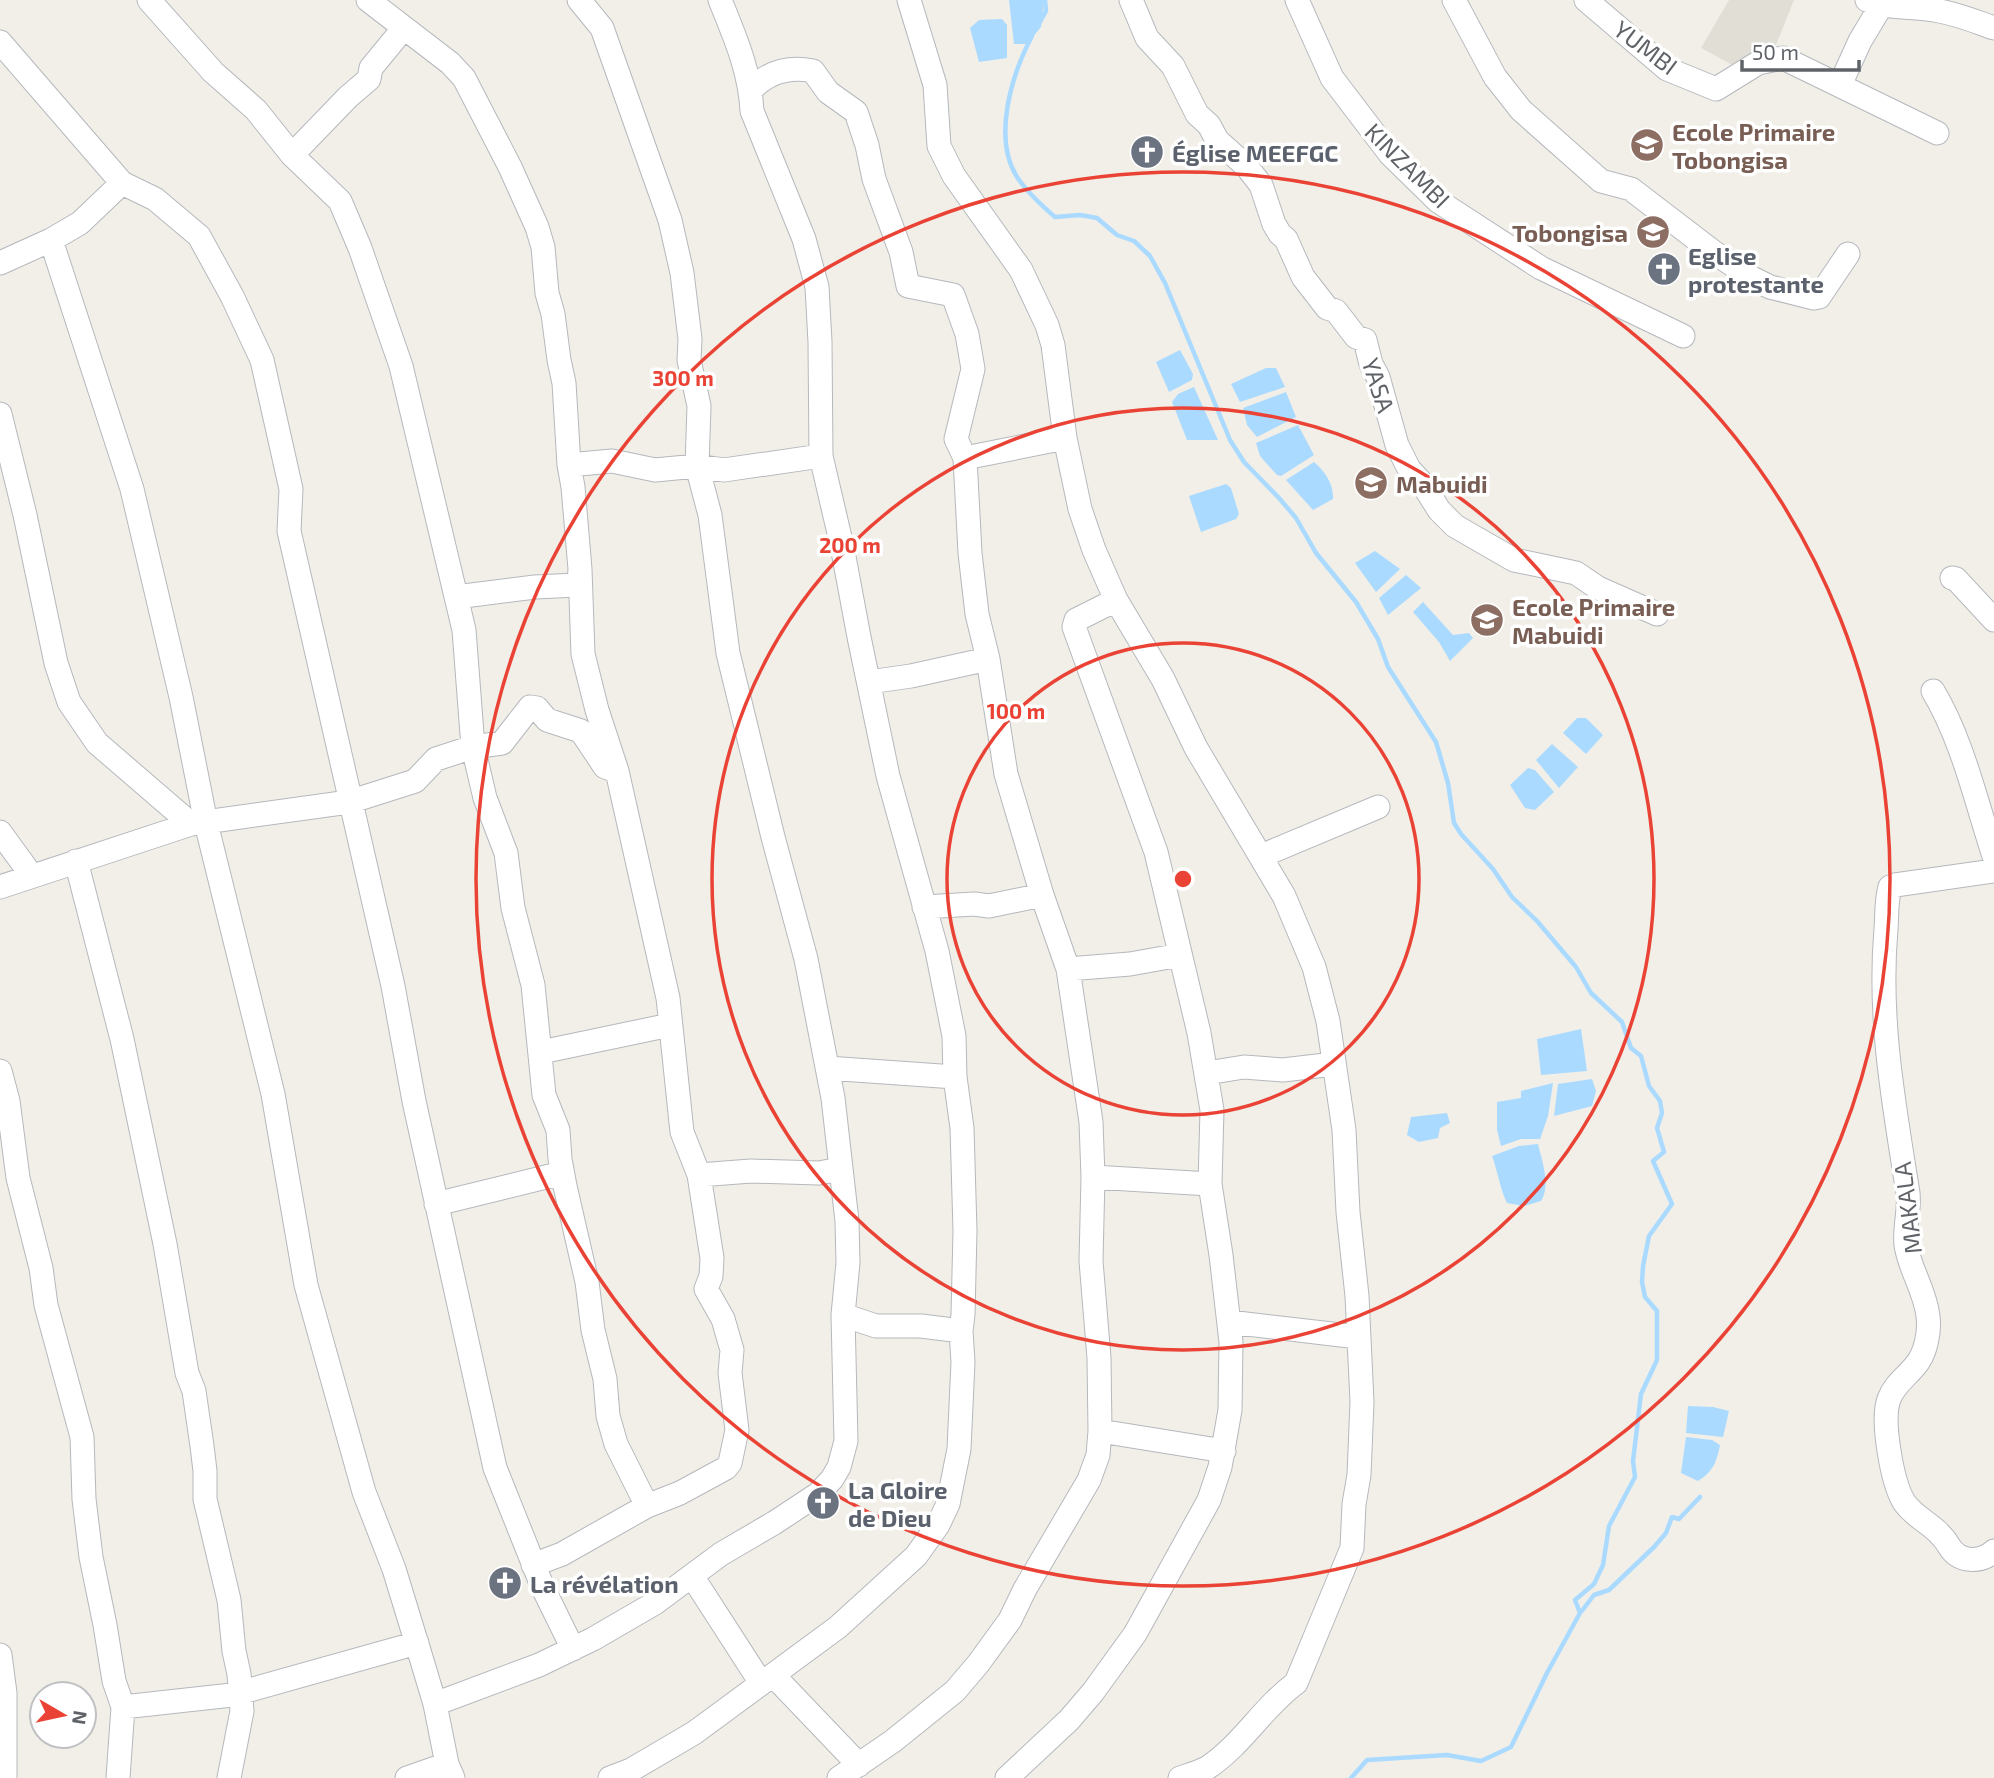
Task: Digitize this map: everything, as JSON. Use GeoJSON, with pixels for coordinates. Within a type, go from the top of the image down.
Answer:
{"type":"FeatureCollection","features":[{"type":"Feature","properties":{"kind":"street"},"geometry":{"type":"LineString","coordinates":[[149,0],[213,72],[256,110],[292,155],[340,201],[360,248],[401,366],[466,640],[472,747],[485,798],[506,853],[512,903],[533,985],[544,1095],[557,1124],[562,1173],[587,1282],[593,1330],[605,1379],[608,1416],[616,1444],[647,1507]]}},
{"type":"Feature","properties":{"kind":"street"},"geometry":{"type":"LineString","coordinates":[[368,0],[450,63],[464,78],[510,167],[543,247],[547,293],[565,383],[569,465],[580,569],[583,654],[597,710],[617,771],[668,998],[682,1132],[699,1175],[712,1258],[711,1276],[706,1289],[723,1319],[732,1350],[730,1373],[737,1416],[736,1442],[733,1456],[726,1468],[647,1507],[562,1554],[534,1564]]}},
{"type":"Feature","properties":{"kind":"street"},"geometry":{"type":"LineString","coordinates":[[435,1704],[539,1665],[593,1639],[655,1603],[721,1554],[774,1524],[818,1494],[839,1467],[846,1441],[843,1315],[848,1264],[847,1221],[833,1098],[796,914],[773,837],[736,689],[721,612],[710,515],[697,466],[699,406],[689,360],[688,317],[675,236],[602,28],[579,0]]}},
{"type":"Feature","properties":{"kind":"street"},"geometry":{"type":"LineString","coordinates":[[610,1778],[631,1770],[694,1733],[858,1611],[916,1556],[938,1525],[948,1504],[958,1464],[962,1413],[961,1331],[964,1315],[965,1231],[962,1128],[955,1077],[954,1036],[937,951],[888,776],[842,546],[821,456],[817,288],[804,239],[752,111],[751,90],[743,57],[720,0]]}},
{"type":"Feature","properties":{"kind":"street"},"geometry":{"type":"LineString","coordinates":[[909,0],[934,85],[939,146],[954,176],[1021,270],[1047,325],[1053,345],[1065,438],[1080,509],[1116,600],[1163,679],[1196,748],[1284,896],[1293,923],[1314,967],[1328,1021],[1343,1130],[1362,1402],[1352,1548],[1296,1683],[1278,1696],[1254,1725],[1206,1768],[1180,1778]]}},
{"type":"Feature","properties":{"kind":"street","name":"YASA"},"geometry":{"type":"LineString","coordinates":[[1131,0],[1147,38],[1173,66],[1197,114],[1209,125],[1217,140],[1247,167],[1261,185],[1271,217],[1280,234],[1286,239],[1303,277],[1327,308],[1336,311],[1356,337],[1365,340],[1397,445],[1409,470],[1422,483],[1439,510],[1462,531],[1514,560],[1576,573],[1604,592],[1657,614]]}},
{"type":"Feature","properties":{"kind":"street","name":"KINZAMBI"},"geometry":{"type":"LineString","coordinates":[[1297,0],[1332,78],[1390,154],[1438,201],[1541,268],[1684,336]]}},
{"type":"Feature","properties":{"kind":"street"},"geometry":{"type":"LineString","coordinates":[[1454,0],[1495,77],[1521,110],[1601,181],[1631,188],[1712,251],[1770,287],[1819,297],[1848,254]]}},
{"type":"Feature","properties":{"kind":"street","name":"YUMBI"},"geometry":{"type":"LineString","coordinates":[[1586,0],[1667,69],[1716,89],[1758,63],[1783,58],[1937,133]]}},
{"type":"Feature","properties":{"kind":"street"},"geometry":{"type":"LineString","coordinates":[[1840,85],[1874,3],[1952,13],[1994,28]]}},
{"type":"Feature","properties":{"kind":"street"},"geometry":{"type":"LineString","coordinates":[[292,155],[369,79],[372,68],[403,29]]}},
{"type":"Feature","properties":{"kind":"street"},"geometry":{"type":"LineString","coordinates":[[0,42],[122,183],[155,199],[199,236],[233,296],[262,360],[291,489],[289,531],[393,986],[414,1101],[495,1468],[534,1564],[573,1649]]}},
{"type":"Feature","properties":{"kind":"street"},"geometry":{"type":"LineString","coordinates":[[751,90],[762,78],[775,73],[798,68],[813,71],[828,92],[856,112],[874,179],[901,252],[908,286],[953,295],[967,334],[973,369],[956,439],[965,458],[970,553],[977,614],[988,659],[1006,774],[1042,895],[1068,969],[1091,1122],[1091,1261],[1099,1358],[1100,1431],[1098,1455],[1089,1480],[1025,1589],[1010,1620],[955,1691],[839,1778]]}},
{"type":"Feature","properties":{"kind":"street"},"geometry":{"type":"LineString","coordinates":[[0,263],[51,240],[80,223],[122,183]]}},
{"type":"Feature","properties":{"kind":"street"},"geometry":{"type":"LineString","coordinates":[[51,240],[132,489],[181,697],[199,823],[273,1094],[306,1284],[364,1492],[394,1569],[435,1704],[450,1771],[407,1778]]}},
{"type":"Feature","properties":{"kind":"street"},"geometry":{"type":"LineString","coordinates":[[0,414],[56,663],[69,702],[97,743],[199,823]]}},
{"type":"Feature","properties":{"kind":"street"},"geometry":{"type":"LineString","coordinates":[[965,458],[1065,438]]}},
{"type":"Feature","properties":{"kind":"street"},"geometry":{"type":"LineString","coordinates":[[569,465],[612,461],[655,470],[697,466],[724,470],[821,456]]}},
{"type":"Feature","properties":{"kind":"street"},"geometry":{"type":"LineString","coordinates":[[456,597],[535,587],[577,585],[580,569]]}},
{"type":"Feature","properties":{"kind":"street"},"geometry":{"type":"LineString","coordinates":[[1952,578],[1956,579],[1994,620]]}},
{"type":"Feature","properties":{"kind":"street"},"geometry":{"type":"LineString","coordinates":[[1007,1778],[1069,1720],[1093,1692],[1135,1633],[1209,1500],[1224,1451],[1230,1410],[1231,1342],[1210,1184],[1212,1110],[1206,1073],[1156,852],[1074,627],[1076,620],[1116,600]]}},
{"type":"Feature","properties":{"kind":"street"},"geometry":{"type":"LineString","coordinates":[[869,682],[988,659]]}},
{"type":"Feature","properties":{"kind":"street"},"geometry":{"type":"LineString","coordinates":[[1933,691],[1958,746],[1994,856]]}},
{"type":"Feature","properties":{"kind":"street"},"geometry":{"type":"LineString","coordinates":[[0,887],[199,823],[349,802],[415,781],[436,759],[472,747],[502,743],[530,708],[537,708],[547,720],[581,731],[605,767],[617,771]]}},
{"type":"Feature","properties":{"kind":"street"},"geometry":{"type":"LineString","coordinates":[[1261,856],[1378,807]]}},
{"type":"Feature","properties":{"kind":"street"},"geometry":{"type":"LineString","coordinates":[[0,832],[32,876]]}},
{"type":"Feature","properties":{"kind":"street"},"geometry":{"type":"LineString","coordinates":[[76,861],[122,1039],[165,1244],[187,1373],[194,1391],[205,1471],[205,1499],[229,1601],[242,1711],[229,1778]]}},
{"type":"Feature","properties":{"kind":"street","name":"MAKALA"},"geometry":{"type":"LineString","coordinates":[[1994,871],[1890,887],[1883,979],[1886,1053],[1908,1195],[1906,1248],[1925,1297],[1929,1319],[1926,1343],[1918,1364],[1899,1382],[1889,1398],[1885,1415],[1892,1462],[1905,1503],[1939,1531],[1954,1553],[1976,1560],[1986,1558],[1994,1551]]}},
{"type":"Feature","properties":{"kind":"street"},"geometry":{"type":"LineString","coordinates":[[924,907],[974,904],[989,906],[1042,895]]}},
{"type":"Feature","properties":{"kind":"street"},"geometry":{"type":"LineString","coordinates":[[1068,969],[1130,964],[1180,955]]}},
{"type":"Feature","properties":{"kind":"street"},"geometry":{"type":"LineString","coordinates":[[541,1052],[670,1025]]}},
{"type":"Feature","properties":{"kind":"street"},"geometry":{"type":"LineString","coordinates":[[1206,1073],[1244,1067],[1283,1070],[1334,1064]]}},
{"type":"Feature","properties":{"kind":"street"},"geometry":{"type":"LineString","coordinates":[[827,1068],[955,1077]]}},
{"type":"Feature","properties":{"kind":"street"},"geometry":{"type":"LineString","coordinates":[[0,1071],[8,1101],[18,1178],[41,1268],[46,1305],[82,1437],[84,1499],[91,1557],[114,1681],[123,1707],[118,1778]]}},
{"type":"Feature","properties":{"kind":"street"},"geometry":{"type":"LineString","coordinates":[[699,1175],[751,1171],[819,1173],[841,1169]]}},
{"type":"Feature","properties":{"kind":"street"},"geometry":{"type":"LineString","coordinates":[[436,1204],[562,1173]]}},
{"type":"Feature","properties":{"kind":"street"},"geometry":{"type":"LineString","coordinates":[[1093,1177],[1210,1184]]}},
{"type":"Feature","properties":{"kind":"street"},"geometry":{"type":"LineString","coordinates":[[843,1315],[876,1326],[921,1326],[961,1331]]}},
{"type":"Feature","properties":{"kind":"street"},"geometry":{"type":"LineString","coordinates":[[1229,1322],[1358,1337]]}},
{"type":"Feature","properties":{"kind":"street"},"geometry":{"type":"LineString","coordinates":[[1100,1431],[1224,1451]]}},
{"type":"Feature","properties":{"kind":"street"},"geometry":{"type":"LineString","coordinates":[[692,1576],[767,1679],[859,1765]]}},
{"type":"Feature","properties":{"kind":"street"},"geometry":{"type":"LineString","coordinates":[[123,1707],[232,1695],[417,1643]]}},
{"type":"Feature","properties":{"kind":"street"},"geometry":{"type":"LineString","coordinates":[[0,1655],[5,1693],[5,1778]]}},
{"type":"Feature","properties":{"kind":"shaded area"},"geometry":{"type":"Polygon","coordinates":[[[1729,0],[1794,0],[1772,55],[1740,69],[1701,48],[1729,0]]]}},
{"type":"Feature","properties":{"kind":"water"},"geometry":{"type":"Polygon","coordinates":[[[1009,0],[1044,0],[1041,27],[1027,44],[1014,44],[1009,0]]]}},
{"type":"Feature","properties":{"kind":"water"},"geometry":{"type":"Polygon","coordinates":[[[1002,19],[1007,25],[1007,58],[979,62],[970,28],[979,20],[1002,19]]]}},
{"type":"Feature","properties":{"kind":"water"},"geometry":{"type":"Polygon","coordinates":[[[1180,350],[1193,374],[1192,380],[1169,392],[1156,362],[1180,350]]]}},
{"type":"Feature","properties":{"kind":"water"},"geometry":{"type":"Polygon","coordinates":[[[1266,368],[1276,368],[1285,387],[1240,402],[1231,384],[1266,368]]]}},
{"type":"Feature","properties":{"kind":"water"},"geometry":{"type":"Polygon","coordinates":[[[1194,387],[1218,440],[1187,440],[1172,402],[1178,394],[1194,387]]]}},
{"type":"Feature","properties":{"kind":"water"},"geometry":{"type":"Polygon","coordinates":[[[1286,392],[1296,417],[1257,437],[1247,425],[1243,408],[1286,392]]]}},
{"type":"Feature","properties":{"kind":"water"},"geometry":{"type":"Polygon","coordinates":[[[1298,425],[1314,455],[1281,476],[1277,475],[1260,456],[1256,443],[1298,425]]]}},
{"type":"Feature","properties":{"kind":"water"},"geometry":{"type":"Polygon","coordinates":[[[1314,462],[1328,479],[1333,499],[1313,510],[1286,480],[1314,462]]]}},
{"type":"Feature","properties":{"kind":"water"},"geometry":{"type":"Polygon","coordinates":[[[1226,484],[1231,488],[1239,514],[1236,519],[1201,532],[1189,496],[1226,484]]]}},
{"type":"Feature","properties":{"kind":"water"},"geometry":{"type":"Polygon","coordinates":[[[1375,551],[1400,569],[1376,592],[1355,563],[1375,551]]]}},
{"type":"Feature","properties":{"kind":"water"},"geometry":{"type":"Polygon","coordinates":[[[1406,575],[1421,588],[1388,615],[1379,598],[1406,575]]]}},
{"type":"Feature","properties":{"kind":"water"},"geometry":{"type":"Polygon","coordinates":[[[1423,602],[1453,635],[1469,633],[1473,638],[1450,661],[1439,642],[1413,612],[1423,602]]]}},
{"type":"Feature","properties":{"kind":"water"},"geometry":{"type":"Polygon","coordinates":[[[1577,718],[1586,718],[1603,735],[1586,754],[1563,733],[1577,718]]]}},
{"type":"Feature","properties":{"kind":"water"},"geometry":{"type":"Polygon","coordinates":[[[1552,744],[1578,767],[1559,788],[1536,760],[1552,744]]]}},
{"type":"Feature","properties":{"kind":"water"},"geometry":{"type":"Polygon","coordinates":[[[1528,768],[1535,770],[1554,792],[1535,810],[1525,808],[1510,785],[1528,768]]]}},
{"type":"Feature","properties":{"kind":"water"},"geometry":{"type":"Polygon","coordinates":[[[1581,1029],[1587,1071],[1541,1075],[1537,1039],[1581,1029]]]}},
{"type":"Feature","properties":{"kind":"water"},"geometry":{"type":"Polygon","coordinates":[[[1592,1079],[1596,1091],[1592,1106],[1554,1116],[1558,1084],[1592,1079]]]}},
{"type":"Feature","properties":{"kind":"water"},"geometry":{"type":"Polygon","coordinates":[[[1553,1083],[1548,1116],[1540,1139],[1521,1139],[1501,1146],[1497,1130],[1497,1102],[1521,1098],[1521,1091],[1553,1083]]]}},
{"type":"Feature","properties":{"kind":"water"},"geometry":{"type":"Polygon","coordinates":[[[1447,1113],[1450,1123],[1440,1128],[1438,1138],[1419,1142],[1407,1135],[1411,1117],[1447,1113]]]}},
{"type":"Feature","properties":{"kind":"water"},"geometry":{"type":"Polygon","coordinates":[[[1538,1144],[1546,1180],[1541,1201],[1524,1206],[1507,1203],[1492,1156],[1519,1146],[1538,1144]]]}},
{"type":"Feature","properties":{"kind":"water"},"geometry":{"type":"Polygon","coordinates":[[[1688,1406],[1729,1411],[1723,1437],[1686,1433],[1688,1406]]]}},
{"type":"Feature","properties":{"kind":"water"},"geometry":{"type":"Polygon","coordinates":[[[1686,1437],[1712,1440],[1720,1445],[1714,1466],[1698,1481],[1681,1473],[1686,1437]]]}},
{"type":"Feature","properties":{"kind":"waterway"},"geometry":{"type":"LineString","coordinates":[[1040,22],[1046,11],[1045,0]]}},
{"type":"Feature","properties":{"kind":"waterway"},"geometry":{"type":"LineString","coordinates":[[1032,36],[1012,87],[1005,125],[1010,161],[1017,177],[1055,217],[1080,215],[1097,218],[1117,235],[1134,241],[1150,256],[1165,283],[1230,440],[1244,462],[1296,518],[1316,553],[1356,602],[1378,639],[1388,667],[1436,742],[1448,783],[1454,823],[1493,869],[1512,897],[1537,921],[1576,967],[1591,993],[1622,1022],[1631,1048],[1641,1056],[1649,1086],[1660,1101],[1662,1113],[1657,1128],[1664,1152],[1653,1161],[1672,1204],[1649,1236],[1642,1282],[1645,1297],[1657,1311],[1657,1360],[1641,1394],[1633,1461],[1635,1477],[1609,1526],[1603,1565],[1594,1584],[1575,1600],[1580,1613],[1511,1747],[1481,1761],[1447,1755],[1367,1760],[1351,1778]]}},
{"type":"Feature","properties":{"kind":"waterway"},"geometry":{"type":"LineString","coordinates":[[1581,1612],[1594,1595],[1609,1590],[1654,1547],[1666,1533],[1672,1517],[1679,1519],[1700,1497]]}},
{"type":"Feature","properties":{"kind":"place","name":"Ecole Primaire Tobongisa"},"geometry":{"type":"Point","coordinates":[1647,145]}},
{"type":"Feature","properties":{"kind":"place","name":"Église MEEFGC"},"geometry":{"type":"Point","coordinates":[1147,152]}},
{"type":"Feature","properties":{"kind":"place","name":"Tobongisa"},"geometry":{"type":"Point","coordinates":[1653,232]}},
{"type":"Feature","properties":{"kind":"place","name":"Eglise protestante"},"geometry":{"type":"Point","coordinates":[1664,269]}},
{"type":"Feature","properties":{"kind":"place","name":"Mabuidi"},"geometry":{"type":"Point","coordinates":[1371,483]}},
{"type":"Feature","properties":{"kind":"place","name":"Ecole Primaire Mabuidi"},"geometry":{"type":"Point","coordinates":[1487,620]}},
{"type":"Feature","properties":{"kind":"place","name":"La Gloire de Dieu"},"geometry":{"type":"Point","coordinates":[823,1503]}},
{"type":"Feature","properties":{"kind":"place","name":"La révélation"},"geometry":{"type":"Point","coordinates":[505,1583]}}]}
